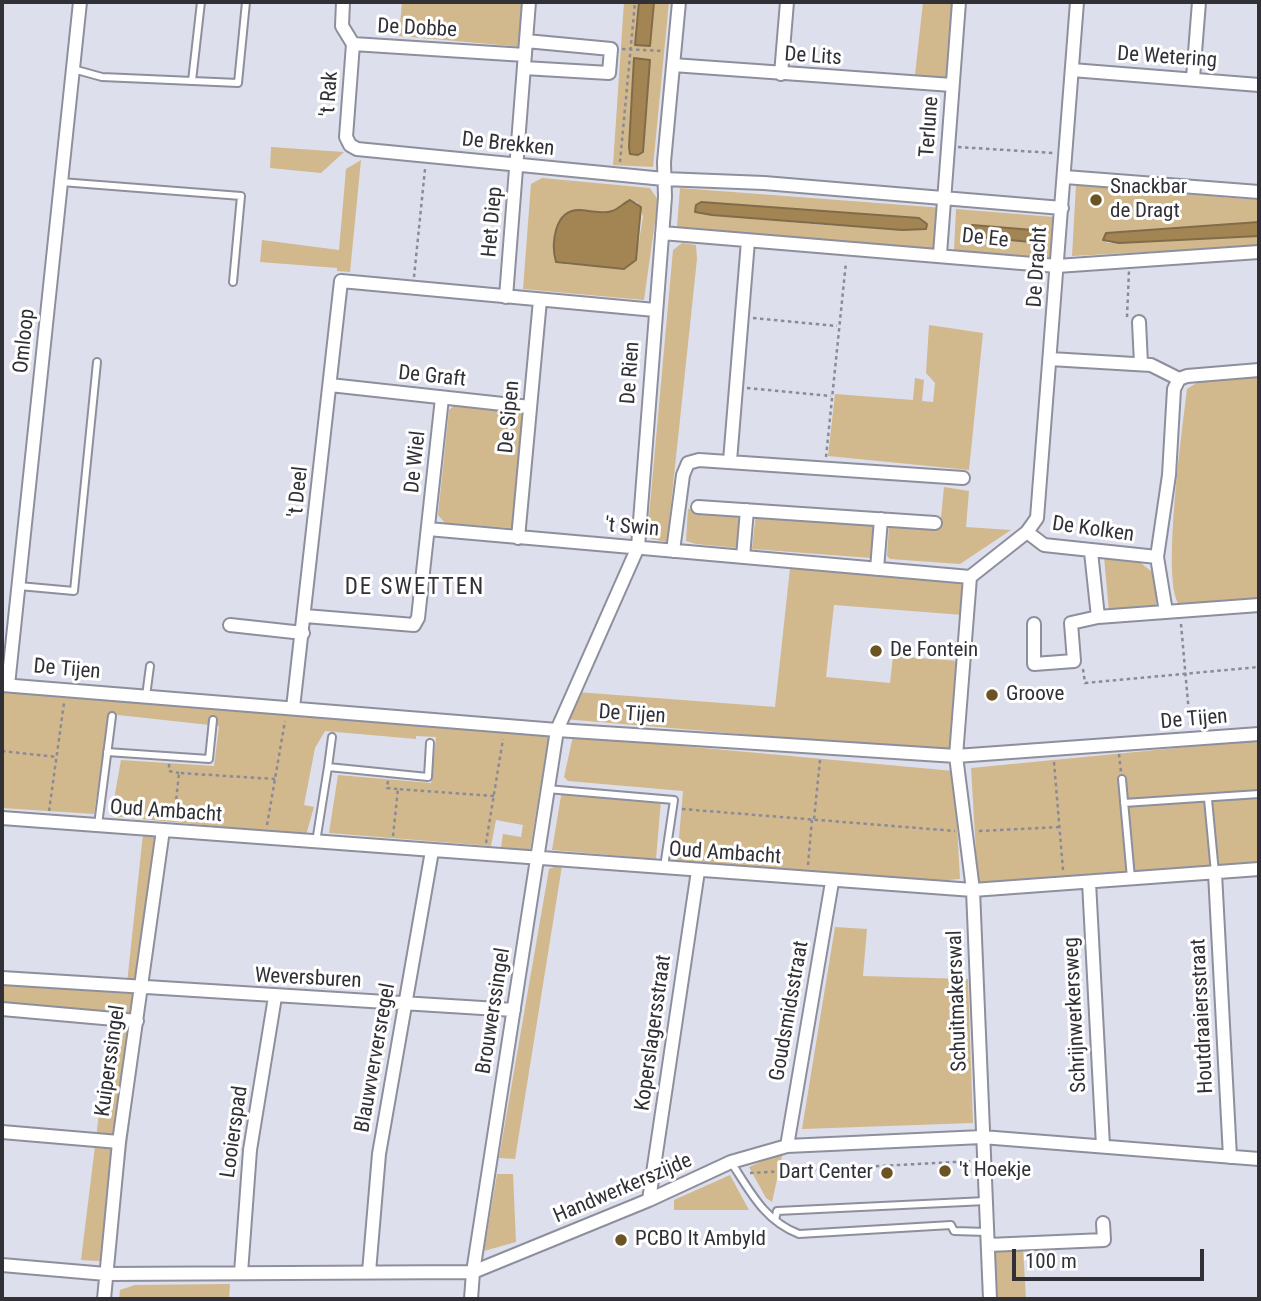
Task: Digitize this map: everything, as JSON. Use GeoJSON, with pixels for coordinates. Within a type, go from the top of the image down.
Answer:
{"type":"FeatureCollection","features":[{"type":"Feature","properties":{"kind":"street","name":"Omloop"},"geometry":{"type":"LineString","coordinates":[[5,685],[7,649],[19,586],[80,2]]}},
{"type":"Feature","properties":{"kind":"street","name":"De Dobbe"},"geometry":{"type":"LineString","coordinates":[[343,2],[342,26],[353,44],[525,55]]}},
{"type":"Feature","properties":{"kind":"street","name":"Het Diep"},"geometry":{"type":"LineString","coordinates":[[506,296],[529,2]]}},
{"type":"Feature","properties":{"kind":"street","name":"De Rien"},"geometry":{"type":"LineString","coordinates":[[556,730],[638,547],[679,2]]}},
{"type":"Feature","properties":{"kind":"street"},"geometry":{"type":"LineString","coordinates":[[781,75],[787,2]]}},
{"type":"Feature","properties":{"kind":"street","name":"Terlune"},"geometry":{"type":"LineString","coordinates":[[940,254],[959,2]]}},
{"type":"Feature","properties":{"kind":"street","name":"De Dracht"},"geometry":{"type":"LineString","coordinates":[[1027,532],[1037,519],[1077,2]]}},
{"type":"Feature","properties":{"kind":"street"},"geometry":{"type":"LineString","coordinates":[[1193,78],[1199,2]]}},
{"type":"Feature","properties":{"kind":"street","name":"'t Rak"},"geometry":{"type":"LineString","coordinates":[[349,145],[346,137],[353,44]]}},
{"type":"Feature","properties":{"kind":"street"},"geometry":{"type":"LineString","coordinates":[[611,49],[609,73],[525,55],[611,49]]}},
{"type":"Feature","properties":{"kind":"street","name":"De Lits"},"geometry":{"type":"LineString","coordinates":[[673,65],[781,75],[952,85]]}},
{"type":"Feature","properties":{"kind":"street","name":"De Wetering"},"geometry":{"type":"LineString","coordinates":[[1072,70],[1259,85]]}},
{"type":"Feature","properties":{"kind":"street","name":"De Brekken"},"geometry":{"type":"LineString","coordinates":[[349,145],[357,149],[664,179]]}},
{"type":"Feature","properties":{"kind":"street"},"geometry":{"type":"LineString","coordinates":[[1065,177],[1259,192]]}},
{"type":"Feature","properties":{"kind":"street","name":"De Ee"},"geometry":{"type":"LineString","coordinates":[[664,179],[764,183],[1062,208]]}},
{"type":"Feature","properties":{"kind":"street","name":"De Ee"},"geometry":{"type":"LineString","coordinates":[[662,233],[940,254],[1057,266],[1259,252]]}},
{"type":"Feature","properties":{"kind":"street"},"geometry":{"type":"LineString","coordinates":[[730,461],[748,241]]}},
{"type":"Feature","properties":{"kind":"street","name":"'t Deel"},"geometry":{"type":"LineString","coordinates":[[291,708],[303,633],[341,281],[413,288]]}},
{"type":"Feature","properties":{"kind":"street"},"geometry":{"type":"LineString","coordinates":[[413,288],[655,310]]}},
{"type":"Feature","properties":{"kind":"street","name":"De Sipen"},"geometry":{"type":"LineString","coordinates":[[518,538],[540,300]]}},
{"type":"Feature","properties":{"kind":"street"},"geometry":{"type":"LineString","coordinates":[[1139,322],[1141,364]]}},
{"type":"Feature","properties":{"kind":"street"},"geometry":{"type":"LineString","coordinates":[[1050,359],[1151,365],[1179,379],[1259,370]]}},
{"type":"Feature","properties":{"kind":"street"},"geometry":{"type":"LineString","coordinates":[[1166,612],[1157,557],[1169,475],[1174,389],[1179,379]]}},
{"type":"Feature","properties":{"kind":"street","name":"De Graft"},"geometry":{"type":"LineString","coordinates":[[330,385],[530,407]]}},
{"type":"Feature","properties":{"kind":"street","name":"De Wiel"},"geometry":{"type":"LineString","coordinates":[[305,615],[414,625],[418,618],[442,398]]}},
{"type":"Feature","properties":{"kind":"street"},"geometry":{"type":"LineString","coordinates":[[673,551],[683,475],[688,463],[699,460],[963,478]]}},
{"type":"Feature","properties":{"kind":"street"},"geometry":{"type":"LineString","coordinates":[[698,507],[934,523]]}},
{"type":"Feature","properties":{"kind":"street"},"geometry":{"type":"LineString","coordinates":[[743,557],[747,510]]}},
{"type":"Feature","properties":{"kind":"street"},"geometry":{"type":"LineString","coordinates":[[877,569],[881,519]]}},
{"type":"Feature","properties":{"kind":"street"},"geometry":{"type":"LineString","coordinates":[[428,529],[518,538]]}},
{"type":"Feature","properties":{"kind":"street","name":"De Kolken"},"geometry":{"type":"LineString","coordinates":[[970,577],[1027,532],[1044,545],[1157,557]]}},
{"type":"Feature","properties":{"kind":"street","name":"'t Swin"},"geometry":{"type":"LineString","coordinates":[[518,538],[970,577]]}},
{"type":"Feature","properties":{"kind":"street"},"geometry":{"type":"LineString","coordinates":[[1091,552],[1098,617]]}},
{"type":"Feature","properties":{"kind":"street"},"geometry":{"type":"LineString","coordinates":[[956,756],[970,577]]}},
{"type":"Feature","properties":{"kind":"street"},"geometry":{"type":"LineString","coordinates":[[1034,624],[1034,664],[1073,661],[1072,623],[1098,617],[1259,605]]}},
{"type":"Feature","properties":{"kind":"street"},"geometry":{"type":"LineString","coordinates":[[230,625],[303,633]]}},
{"type":"Feature","properties":{"kind":"street","name":"De Tijen"},"geometry":{"type":"LineString","coordinates":[[5,685],[556,730],[956,756],[1259,734]]}},
{"type":"Feature","properties":{"kind":"street","name":"Brouwerssingel"},"geometry":{"type":"LineString","coordinates":[[471,1299],[472,1272],[556,730]]}},
{"type":"Feature","properties":{"kind":"street","name":"Schuitmakerswal"},"geometry":{"type":"LineString","coordinates":[[956,756],[973,890],[990,1299]]}},
{"type":"Feature","properties":{"kind":"street","name":"Oud Ambacht"},"geometry":{"type":"LineString","coordinates":[[2,818],[316,844],[973,890],[1259,869]]}},
{"type":"Feature","properties":{"kind":"street","name":"Kuiperssingel"},"geometry":{"type":"LineString","coordinates":[[104,1299],[119,1142],[141,988],[168,830]]}},
{"type":"Feature","properties":{"kind":"street","name":"Blauwverversregel"},"geometry":{"type":"LineString","coordinates":[[369,1272],[379,1154],[432,851]]}},
{"type":"Feature","properties":{"kind":"street","name":"Koperslagersstraat"},"geometry":{"type":"LineString","coordinates":[[649,1200],[698,871]]}},
{"type":"Feature","properties":{"kind":"street","name":"Houtdraaiersstraat"},"geometry":{"type":"LineString","coordinates":[[1215,873],[1230,1157]]}},
{"type":"Feature","properties":{"kind":"street","name":"Goudsmidsstraat"},"geometry":{"type":"LineString","coordinates":[[787,1146],[832,881]]}},
{"type":"Feature","properties":{"kind":"street","name":"Schrijnwerkersweg"},"geometry":{"type":"LineString","coordinates":[[1089,882],[1103,1146]]}},
{"type":"Feature","properties":{"kind":"street","name":"Weversburen"},"geometry":{"type":"LineString","coordinates":[[2,978],[514,1010]]}},
{"type":"Feature","properties":{"kind":"street","name":"Looierspad"},"geometry":{"type":"LineString","coordinates":[[241,1273],[250,1150],[275,997]]}},
{"type":"Feature","properties":{"kind":"street"},"geometry":{"type":"LineString","coordinates":[[2,1009],[136,1021]]}},
{"type":"Feature","properties":{"kind":"street"},"geometry":{"type":"LineString","coordinates":[[2,1132],[119,1142]]}},
{"type":"Feature","properties":{"kind":"street","name":"Handwerkerszijde"},"geometry":{"type":"LineString","coordinates":[[2,1265],[106,1274],[472,1272],[649,1200],[731,1163],[787,1146],[982,1137],[1259,1159]]}},
{"type":"Feature","properties":{"kind":"street"},"geometry":{"type":"LineString","coordinates":[[988,1245],[1104,1240],[1103,1223]]}},
{"type":"Feature","properties":{"kind":"lane"},"geometry":{"type":"LineString","coordinates":[[192,81],[201,2]]}},
{"type":"Feature","properties":{"kind":"lane"},"geometry":{"type":"LineString","coordinates":[[73,69],[102,77],[238,83],[246,2]]}},
{"type":"Feature","properties":{"kind":"lane"},"geometry":{"type":"LineString","coordinates":[[61,182],[241,196],[233,282]]}},
{"type":"Feature","properties":{"kind":"lane"},"geometry":{"type":"LineString","coordinates":[[19,586],[74,591],[97,362]]}},
{"type":"Feature","properties":{"kind":"lane"},"geometry":{"type":"LineString","coordinates":[[146,696],[150,666]]}},
{"type":"Feature","properties":{"kind":"lane","name":"Oud Ambacht"},"geometry":{"type":"LineString","coordinates":[[98,826],[112,716]]}},
{"type":"Feature","properties":{"kind":"lane"},"geometry":{"type":"LineString","coordinates":[[107,752],[209,759],[213,720]]}},
{"type":"Feature","properties":{"kind":"lane"},"geometry":{"type":"LineString","coordinates":[[316,844],[332,737]]}},
{"type":"Feature","properties":{"kind":"lane"},"geometry":{"type":"LineString","coordinates":[[328,767],[428,777],[430,743]]}},
{"type":"Feature","properties":{"kind":"lane"},"geometry":{"type":"LineString","coordinates":[[1122,779],[1131,879]]}},
{"type":"Feature","properties":{"kind":"lane"},"geometry":{"type":"LineString","coordinates":[[547,789],[674,800],[663,869]]}},
{"type":"Feature","properties":{"kind":"lane"},"geometry":{"type":"LineString","coordinates":[[1124,803],[1259,794]]}},
{"type":"Feature","properties":{"kind":"lane"},"geometry":{"type":"LineString","coordinates":[[1209,799],[1215,873]]}},
{"type":"Feature","properties":{"kind":"lane"},"geometry":{"type":"LineString","coordinates":[[731,1163],[762,1211],[775,1220],[779,1227],[799,1234],[951,1225],[954,1231],[987,1231]]}},
{"type":"Feature","properties":{"kind":"lane"},"geometry":{"type":"LineString","coordinates":[[775,1220],[777,1211],[986,1201]]}},
{"type":"Feature","properties":{"kind":"path"},"geometry":{"type":"LineString","coordinates":[[618,175],[635,2]]}},
{"type":"Feature","properties":{"kind":"path"},"geometry":{"type":"LineString","coordinates":[[630,49],[674,52]]}},
{"type":"Feature","properties":{"kind":"path"},"geometry":{"type":"LineString","coordinates":[[948,146],[1067,154]]}},
{"type":"Feature","properties":{"kind":"path"},"geometry":{"type":"LineString","coordinates":[[413,288],[426,156]]}},
{"type":"Feature","properties":{"kind":"path"},"geometry":{"type":"LineString","coordinates":[[825,468],[848,248]]}},
{"type":"Feature","properties":{"kind":"path"},"geometry":{"type":"LineString","coordinates":[[1129,261],[1126,318],[1139,322]]}},
{"type":"Feature","properties":{"kind":"path"},"geometry":{"type":"LineString","coordinates":[[743,317],[838,327]]}},
{"type":"Feature","properties":{"kind":"path"},"geometry":{"type":"LineString","coordinates":[[736,387],[831,396]]}},
{"type":"Feature","properties":{"kind":"path"},"geometry":{"type":"LineString","coordinates":[[1180,611],[1192,739]]}},
{"type":"Feature","properties":{"kind":"path"},"geometry":{"type":"LineString","coordinates":[[1073,661],[1083,669],[1085,683],[1259,667]]}},
{"type":"Feature","properties":{"kind":"path"},"geometry":{"type":"LineString","coordinates":[[48,822],[66,690]]}},
{"type":"Feature","properties":{"kind":"path"},"geometry":{"type":"LineString","coordinates":[[264,838],[291,708]]}},
{"type":"Feature","properties":{"kind":"path"},"geometry":{"type":"LineString","coordinates":[[485,855],[505,725]]}},
{"type":"Feature","properties":{"kind":"path"},"geometry":{"type":"LineString","coordinates":[[1118,745],[1122,779]]}},
{"type":"Feature","properties":{"kind":"path"},"geometry":{"type":"LineString","coordinates":[[807,880],[822,747]]}},
{"type":"Feature","properties":{"kind":"path"},"geometry":{"type":"LineString","coordinates":[[1053,748],[1064,884]]}},
{"type":"Feature","properties":{"kind":"path"},"geometry":{"type":"LineString","coordinates":[[2,751],[57,757]]}},
{"type":"Feature","properties":{"kind":"path"},"geometry":{"type":"LineString","coordinates":[[169,757],[169,771],[275,779]]}},
{"type":"Feature","properties":{"kind":"path"},"geometry":{"type":"LineString","coordinates":[[168,830],[179,773]]}},
{"type":"Feature","properties":{"kind":"path"},"geometry":{"type":"LineString","coordinates":[[388,774],[387,788],[494,796]]}},
{"type":"Feature","properties":{"kind":"path"},"geometry":{"type":"LineString","coordinates":[[392,848],[398,789]]}},
{"type":"Feature","properties":{"kind":"path"},"geometry":{"type":"LineString","coordinates":[[673,808],[965,832],[1060,827]]}},
{"type":"Feature","properties":{"kind":"path"},"geometry":{"type":"LineString","coordinates":[[740,1177],[756,1170],[984,1160]]}},
{"type":"Feature","properties":{"kind":"shaded area"},"geometry":{"type":"Polygon","coordinates":[[[402,2],[526,2],[523,47],[399,36],[402,2]]]}},
{"type":"Feature","properties":{"kind":"shaded area"},"geometry":{"type":"Polygon","coordinates":[[[624,2],[639,2],[635,45],[650,45],[654,2],[669,2],[653,167],[613,165],[624,2]],[[634,58],[629,147],[643,151],[650,60],[634,58]]]}},
{"type":"Feature","properties":{"kind":"shaded area"},"geometry":{"type":"Polygon","coordinates":[[[639,2],[654,2],[650,46],[635,45],[639,2]]]}},
{"type":"Feature","properties":{"kind":"shaded area"},"geometry":{"type":"Polygon","coordinates":[[[923,2],[962,2],[954,78],[915,75],[923,2]]]}},
{"type":"Feature","properties":{"kind":"shaded area"},"geometry":{"type":"Polygon","coordinates":[[[634,58],[650,60],[643,152],[638,155],[630,154],[629,147],[634,58]]]}},
{"type":"Feature","properties":{"kind":"shaded area"},"geometry":{"type":"Polygon","coordinates":[[[271,147],[344,152],[321,173],[270,168],[271,147]]]}},
{"type":"Feature","properties":{"kind":"shaded area"},"geometry":{"type":"Polygon","coordinates":[[[361,160],[350,272],[337,271],[337,268],[260,262],[262,240],[339,250],[346,169],[361,160]]]}},
{"type":"Feature","properties":{"kind":"shaded area"},"geometry":{"type":"Polygon","coordinates":[[[542,178],[650,188],[658,200],[644,300],[523,289],[531,184],[542,178]],[[637,202],[623,204],[611,212],[575,210],[565,264],[624,269],[636,260],[643,216],[637,202]]]}},
{"type":"Feature","properties":{"kind":"shaded area"},"geometry":{"type":"Polygon","coordinates":[[[1076,185],[1259,200],[1259,222],[1106,233],[1103,240],[1108,243],[1259,236],[1259,246],[1072,256],[1076,185]]]}},
{"type":"Feature","properties":{"kind":"shaded area"},"geometry":{"type":"Polygon","coordinates":[[[680,188],[943,208],[939,249],[677,227],[680,188]],[[701,202],[696,205],[712,215],[902,230],[919,218],[701,202]]]}},
{"type":"Feature","properties":{"kind":"shaded area"},"geometry":{"type":"Polygon","coordinates":[[[630,200],[641,207],[636,260],[624,269],[556,262],[554,238],[564,216],[579,210],[608,212],[630,200]]]}},
{"type":"Feature","properties":{"kind":"shaded area"},"geometry":{"type":"Polygon","coordinates":[[[701,202],[919,218],[927,224],[926,229],[902,230],[712,215],[695,212],[696,205],[701,202]]]}},
{"type":"Feature","properties":{"kind":"shaded area"},"geometry":{"type":"Polygon","coordinates":[[[956,209],[1054,217],[1050,258],[954,250],[956,209]]]}},
{"type":"Feature","properties":{"kind":"shaded area"},"geometry":{"type":"Polygon","coordinates":[[[1259,222],[1259,236],[1119,243],[1103,240],[1106,233],[1259,222]]]}},
{"type":"Feature","properties":{"kind":"shaded area"},"geometry":{"type":"Polygon","coordinates":[[[972,225],[1033,230],[1035,236],[1030,242],[970,236],[969,228],[972,225]]]}},
{"type":"Feature","properties":{"kind":"shaded area"},"geometry":{"type":"Polygon","coordinates":[[[682,243],[696,245],[697,259],[667,542],[651,539],[648,527],[673,250],[682,243]]]}},
{"type":"Feature","properties":{"kind":"shaded area"},"geometry":{"type":"Polygon","coordinates":[[[929,325],[983,333],[969,470],[828,456],[835,394],[913,400],[915,378],[924,380],[922,401],[933,402],[935,383],[926,373],[929,325]]]}},
{"type":"Feature","properties":{"kind":"shaded area"},"geometry":{"type":"Polygon","coordinates":[[[1259,376],[1259,601],[1180,605],[1174,592],[1172,538],[1187,389],[1198,382],[1259,376]]]}},
{"type":"Feature","properties":{"kind":"shaded area"},"geometry":{"type":"Polygon","coordinates":[[[455,405],[521,412],[524,416],[514,526],[510,528],[445,523],[438,515],[449,410],[455,405]]]}},
{"type":"Feature","properties":{"kind":"shaded area"},"geometry":{"type":"Polygon","coordinates":[[[944,487],[969,491],[966,527],[1011,530],[960,564],[890,559],[887,556],[889,525],[940,528],[944,487]]]}},
{"type":"Feature","properties":{"kind":"shaded area"},"geometry":{"type":"Polygon","coordinates":[[[688,509],[741,513],[738,548],[686,541],[688,509]]]}},
{"type":"Feature","properties":{"kind":"shaded area"},"geometry":{"type":"Polygon","coordinates":[[[756,514],[878,524],[874,555],[871,558],[752,549],[756,514]]]}},
{"type":"Feature","properties":{"kind":"shaded area"},"geometry":{"type":"Polygon","coordinates":[[[1104,557],[1138,561],[1155,574],[1158,595],[1155,609],[1109,612],[1104,557]]]}},
{"type":"Feature","properties":{"kind":"shaded area"},"geometry":{"type":"Polygon","coordinates":[[[790,568],[965,582],[963,615],[834,605],[826,677],[890,683],[893,656],[958,661],[953,752],[564,719],[577,692],[775,707],[790,568]]]}},
{"type":"Feature","properties":{"kind":"shaded area"},"geometry":{"type":"Polygon","coordinates":[[[2,689],[549,734],[530,850],[501,847],[503,834],[521,837],[523,825],[496,820],[491,846],[329,833],[338,775],[431,783],[436,737],[416,736],[416,739],[325,731],[315,748],[304,805],[314,807],[306,835],[111,816],[121,760],[214,766],[219,726],[109,714],[94,814],[2,808],[2,689]]]}},
{"type":"Feature","properties":{"kind":"shaded area"},"geometry":{"type":"Polygon","coordinates":[[[573,736],[954,771],[960,879],[925,882],[677,861],[683,791],[568,781],[564,777],[573,736]]]}},
{"type":"Feature","properties":{"kind":"shaded area"},"geometry":{"type":"Polygon","coordinates":[[[1259,740],[1259,865],[978,886],[971,768],[1259,740]]]}},
{"type":"Feature","properties":{"kind":"shaded area"},"geometry":{"type":"Polygon","coordinates":[[[562,790],[661,800],[656,859],[552,850],[562,790]]]}},
{"type":"Feature","properties":{"kind":"shaded area"},"geometry":{"type":"Polygon","coordinates":[[[143,834],[166,835],[147,986],[127,983],[143,834]]]}},
{"type":"Feature","properties":{"kind":"shaded area"},"geometry":{"type":"Polygon","coordinates":[[[562,866],[515,1159],[499,1158],[549,869],[562,866]]]}},
{"type":"Feature","properties":{"kind":"shaded area"},"geometry":{"type":"Polygon","coordinates":[[[835,927],[867,929],[863,976],[968,979],[973,1123],[802,1129],[835,927]]]}},
{"type":"Feature","properties":{"kind":"shaded area"},"geometry":{"type":"Polygon","coordinates":[[[2,984],[136,995],[132,1015],[2,1004],[2,984]]]}},
{"type":"Feature","properties":{"kind":"shaded area"},"geometry":{"type":"Polygon","coordinates":[[[110,1024],[141,1028],[113,1262],[81,1260],[110,1024]]]}},
{"type":"Feature","properties":{"kind":"shaded area"},"geometry":{"type":"Polygon","coordinates":[[[783,1152],[772,1202],[766,1198],[749,1167],[783,1152]]]}},
{"type":"Feature","properties":{"kind":"shaded area"},"geometry":{"type":"Polygon","coordinates":[[[497,1174],[513,1174],[516,1242],[484,1251],[497,1174]]]}},
{"type":"Feature","properties":{"kind":"shaded area"},"geometry":{"type":"Polygon","coordinates":[[[730,1175],[749,1210],[674,1210],[674,1200],[730,1175]]]}},
{"type":"Feature","properties":{"kind":"shaded area"},"geometry":{"type":"Polygon","coordinates":[[[1023,1248],[1026,1299],[994,1299],[993,1249],[1023,1248]]]}},
{"type":"Feature","properties":{"kind":"shaded area"},"geometry":{"type":"Polygon","coordinates":[[[230,1284],[229,1299],[119,1299],[120,1290],[135,1285],[230,1284]]]}},
{"type":"Feature","properties":{"kind":"place","name":"Snackbar de Dragt"},"geometry":{"type":"Point","coordinates":[1096,200]}},
{"type":"Feature","properties":{"kind":"place","name":"De Fontein"},"geometry":{"type":"Point","coordinates":[876,651]}},
{"type":"Feature","properties":{"kind":"place","name":"Groove"},"geometry":{"type":"Point","coordinates":[992,695]}},
{"type":"Feature","properties":{"kind":"place","name":"'t Hoekje"},"geometry":{"type":"Point","coordinates":[945,1171]}},
{"type":"Feature","properties":{"kind":"place","name":"Dart Center"},"geometry":{"type":"Point","coordinates":[887,1173]}},
{"type":"Feature","properties":{"kind":"place","name":"PCBO It Ambyld"},"geometry":{"type":"Point","coordinates":[621,1240]}},
{"type":"Feature","properties":{"kind":"district","name":"DE SWETTEN"},"geometry":{"type":"Point","coordinates":[415,588]}}]}
